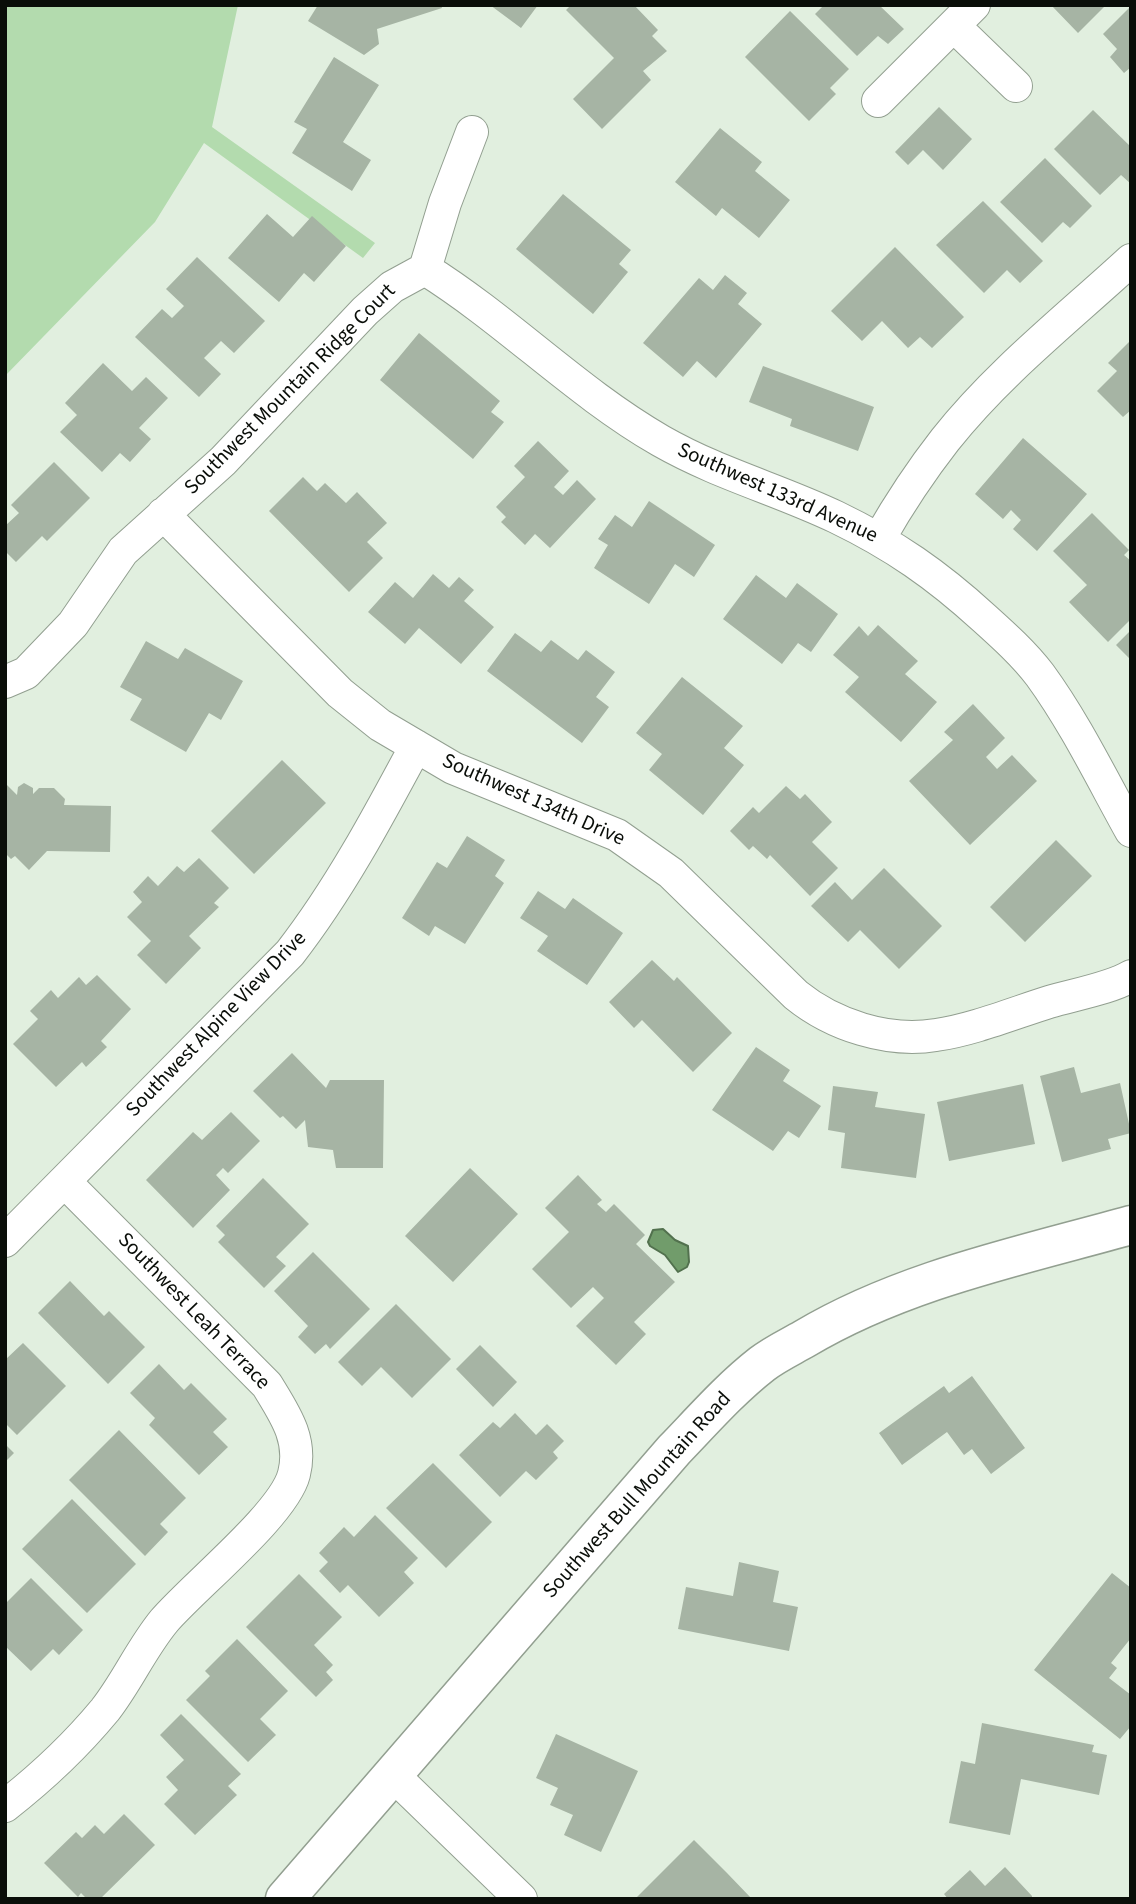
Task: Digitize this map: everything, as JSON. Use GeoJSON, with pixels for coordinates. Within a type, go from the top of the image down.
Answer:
{"type":"FeatureCollection","features":[{"type":"Feature","properties":{"kind":"main road","name":"Southwest Bull Mountain Road"},"geometry":{"type":"LineString","coordinates":[[285,1899],[674,1450],[732,1390],[764,1363],[835,1320],[876,1302],[970,1270],[1131,1225]]}},
{"type":"Feature","properties":{"kind":"street"},"geometry":{"type":"LineString","coordinates":[[878,102],[964,15],[1016,86]]}},
{"type":"Feature","properties":{"kind":"street"},"geometry":{"type":"LineString","coordinates":[[425,269],[445,202],[472,132]]}},
{"type":"Feature","properties":{"kind":"street"},"geometry":{"type":"LineString","coordinates":[[879,539],[909,488],[947,438],[998,382],[1131,260]]}},
{"type":"Feature","properties":{"kind":"street","name":"Southwest Mountain Ridge Court"},"geometry":{"type":"LineString","coordinates":[[5,682],[26,673],[73,624],[123,551],[223,461],[365,311],[392,287],[425,269]]}},
{"type":"Feature","properties":{"kind":"street","name":"Southwest 133rd Avenue"},"geometry":{"type":"LineString","coordinates":[[425,269],[463,294],[603,404],[659,440],[702,464],[797,499],[879,539],[912,559],[964,600],[1004,636],[1038,674],[1061,706],[1131,831]]}},
{"type":"Feature","properties":{"kind":"street","name":"Southwest 134th Drive"},"geometry":{"type":"LineString","coordinates":[[163,514],[340,693],[380,724],[453,768],[617,835],[671,873],[796,995],[814,1009],[861,1029],[899,1036],[935,1036],[1131,976]]}},
{"type":"Feature","properties":{"kind":"street","name":"Southwest Alpine View Drive"},"geometry":{"type":"LineString","coordinates":[[5,1241],[290,953],[311,926],[392,793],[416,746]]}},
{"type":"Feature","properties":{"kind":"street","name":"Southwest Leah Terrace"},"geometry":{"type":"LineString","coordinates":[[5,1806],[64,1754],[106,1708],[140,1653],[165,1620],[274,1508],[294,1475],[297,1446],[290,1422],[267,1385],[65,1182]]}},
{"type":"Feature","properties":{"kind":"street"},"geometry":{"type":"LineString","coordinates":[[394,1776],[521,1899]]}},
{"type":"Feature","properties":{"kind":"shaded area"},"geometry":{"type":"Polygon","coordinates":[[[5,5],[238,5],[212,127],[375,243],[363,258],[204,143],[155,222],[5,376],[5,5]]]}},
{"type":"Feature","properties":{"kind":"shaded area"},"geometry":{"type":"Polygon","coordinates":[[[663,1229],[675,1240],[688,1246],[689,1262],[687,1267],[678,1272],[665,1255],[648,1242],[653,1230],[663,1229]]]}},
{"type":"Feature","properties":{"kind":"building"},"geometry":{"type":"Polygon","coordinates":[[[318,5],[441,5],[442,8],[377,29],[379,44],[364,55],[308,21],[318,5]]]}},
{"type":"Feature","properties":{"kind":"building"},"geometry":{"type":"Polygon","coordinates":[[[490,5],[538,5],[521,28],[490,5]]]}},
{"type":"Feature","properties":{"kind":"building"},"geometry":{"type":"Polygon","coordinates":[[[571,5],[634,5],[658,30],[652,36],[667,51],[643,71],[651,80],[602,129],[573,99],[614,58],[566,10],[571,5]]]}},
{"type":"Feature","properties":{"kind":"building"},"geometry":{"type":"Polygon","coordinates":[[[824,5],[879,5],[904,29],[888,44],[878,36],[857,56],[815,14],[824,5]]]}},
{"type":"Feature","properties":{"kind":"building"},"geometry":{"type":"Polygon","coordinates":[[[1051,5],[1106,5],[1078,33],[1051,5]]]}},
{"type":"Feature","properties":{"kind":"building"},"geometry":{"type":"Polygon","coordinates":[[[1131,6],[1131,67],[1124,73],[1110,57],[1117,49],[1103,34],[1131,6]]]}},
{"type":"Feature","properties":{"kind":"building"},"geometry":{"type":"Polygon","coordinates":[[[790,11],[849,69],[830,88],[836,94],[809,121],[745,57],[790,11]]]}},
{"type":"Feature","properties":{"kind":"building"},"geometry":{"type":"Polygon","coordinates":[[[334,57],[379,85],[343,142],[371,160],[352,191],[292,153],[307,129],[294,122],[334,57]]]}},
{"type":"Feature","properties":{"kind":"building"},"geometry":{"type":"Polygon","coordinates":[[[939,107],[972,139],[943,170],[923,150],[908,165],[895,152],[939,107]]]}},
{"type":"Feature","properties":{"kind":"building"},"geometry":{"type":"Polygon","coordinates":[[[1093,110],[1131,147],[1131,184],[1121,175],[1100,195],[1054,149],[1093,110]]]}},
{"type":"Feature","properties":{"kind":"building"},"geometry":{"type":"Polygon","coordinates":[[[720,128],[762,162],[755,171],[790,200],[759,238],[722,208],[716,216],[675,182],[720,128]]]}},
{"type":"Feature","properties":{"kind":"building"},"geometry":{"type":"Polygon","coordinates":[[[1045,158],[1092,206],[1070,228],[1063,222],[1042,243],[1000,202],[1045,158]]]}},
{"type":"Feature","properties":{"kind":"building"},"geometry":{"type":"Polygon","coordinates":[[[563,194],[631,250],[619,264],[628,272],[593,314],[516,249],[563,194]]]}},
{"type":"Feature","properties":{"kind":"building"},"geometry":{"type":"Polygon","coordinates":[[[983,201],[1043,261],[1020,283],[1007,270],[984,293],[936,245],[983,201]]]}},
{"type":"Feature","properties":{"kind":"building"},"geometry":{"type":"Polygon","coordinates":[[[267,214],[293,237],[312,216],[346,246],[314,282],[304,273],[279,302],[228,258],[267,214]]]}},
{"type":"Feature","properties":{"kind":"building"},"geometry":{"type":"Polygon","coordinates":[[[895,247],[964,317],[932,348],[920,337],[908,348],[882,321],[862,341],[831,311],[895,247]]]}},
{"type":"Feature","properties":{"kind":"building"},"geometry":{"type":"Polygon","coordinates":[[[197,257],[265,321],[234,353],[221,341],[204,358],[221,374],[199,397],[135,337],[162,309],[172,318],[184,306],[166,289],[197,257]]]}},
{"type":"Feature","properties":{"kind":"building"},"geometry":{"type":"Polygon","coordinates":[[[725,275],[747,293],[738,304],[762,324],[716,378],[697,361],[683,377],[643,343],[699,278],[713,290],[725,275]]]}},
{"type":"Feature","properties":{"kind":"building"},"geometry":{"type":"Polygon","coordinates":[[[419,333],[500,401],[491,412],[504,422],[473,459],[380,380],[419,333]]]}},
{"type":"Feature","properties":{"kind":"building"},"geometry":{"type":"Polygon","coordinates":[[[1131,340],[1131,410],[1123,417],[1097,391],[1117,371],[1108,363],[1131,340]]]}},
{"type":"Feature","properties":{"kind":"building"},"geometry":{"type":"Polygon","coordinates":[[[103,363],[132,391],[146,377],[168,398],[139,428],[151,439],[130,462],[120,453],[102,472],[60,432],[77,415],[65,403],[103,363]]]}},
{"type":"Feature","properties":{"kind":"building"},"geometry":{"type":"Polygon","coordinates":[[[763,366],[874,407],[858,451],[790,426],[792,419],[749,402],[763,366]]]}},
{"type":"Feature","properties":{"kind":"building"},"geometry":{"type":"Polygon","coordinates":[[[1023,438],[1087,494],[1037,551],[1013,529],[1021,520],[1011,510],[1003,519],[975,494],[1023,438]]]}},
{"type":"Feature","properties":{"kind":"building"},"geometry":{"type":"Polygon","coordinates":[[[538,441],[569,471],[554,487],[563,495],[577,480],[596,499],[550,548],[535,534],[525,545],[501,522],[506,517],[496,507],[525,477],[514,466],[538,441]]]}},
{"type":"Feature","properties":{"kind":"building"},"geometry":{"type":"Polygon","coordinates":[[[54,462],[90,498],[47,541],[42,536],[16,562],[5,551],[5,526],[19,513],[11,505],[54,462]]]}},
{"type":"Feature","properties":{"kind":"building"},"geometry":{"type":"Polygon","coordinates":[[[303,477],[317,491],[325,483],[346,503],[357,492],[387,523],[367,542],[383,558],[349,592],[269,511],[303,477]]]}},
{"type":"Feature","properties":{"kind":"building"},"geometry":{"type":"Polygon","coordinates":[[[649,501],[715,545],[694,577],[675,564],[649,604],[594,568],[608,545],[598,539],[615,515],[632,527],[649,501]]]}},
{"type":"Feature","properties":{"kind":"building"},"geometry":{"type":"Polygon","coordinates":[[[1092,513],[1129,550],[1124,555],[1131,561],[1131,619],[1108,642],[1069,602],[1087,585],[1053,551],[1092,513]]]}},
{"type":"Feature","properties":{"kind":"building"},"geometry":{"type":"Polygon","coordinates":[[[433,574],[449,588],[459,577],[474,590],[464,601],[494,627],[461,664],[419,628],[405,644],[368,612],[395,582],[413,598],[433,574]]]}},
{"type":"Feature","properties":{"kind":"building"},"geometry":{"type":"Polygon","coordinates":[[[756,575],[786,598],[797,583],[838,614],[811,652],[798,643],[782,664],[723,619],[756,575]]]}},
{"type":"Feature","properties":{"kind":"building"},"geometry":{"type":"Polygon","coordinates":[[[878,625],[918,661],[905,674],[937,702],[901,742],[845,692],[859,677],[833,655],[859,626],[868,636],[878,625]]]}},
{"type":"Feature","properties":{"kind":"building"},"geometry":{"type":"Polygon","coordinates":[[[1131,630],[1131,660],[1116,645],[1131,630]]]}},
{"type":"Feature","properties":{"kind":"building"},"geometry":{"type":"Polygon","coordinates":[[[515,633],[541,652],[551,640],[578,660],[586,650],[615,672],[596,697],[609,707],[582,743],[487,671],[515,633]]]}},
{"type":"Feature","properties":{"kind":"building"},"geometry":{"type":"Polygon","coordinates":[[[146,641],[178,659],[185,648],[243,681],[221,720],[209,713],[186,752],[130,720],[142,699],[120,687],[146,641]]]}},
{"type":"Feature","properties":{"kind":"building"},"geometry":{"type":"Polygon","coordinates":[[[682,677],[743,726],[724,748],[744,765],[703,815],[649,770],[662,754],[636,733],[682,677]]]}},
{"type":"Feature","properties":{"kind":"building"},"geometry":{"type":"Polygon","coordinates":[[[973,704],[1005,738],[986,757],[997,769],[1012,755],[1037,781],[970,845],[909,781],[953,740],[944,732],[973,704]]]}},
{"type":"Feature","properties":{"kind":"building"},"geometry":{"type":"Polygon","coordinates":[[[282,760],[326,803],[254,874],[211,831],[282,760]]]}},
{"type":"Feature","properties":{"kind":"building"},"geometry":{"type":"Polygon","coordinates":[[[5,783],[17,795],[18,787],[24,783],[33,788],[33,794],[39,788],[54,788],[65,799],[64,805],[111,806],[110,852],[47,851],[29,870],[15,856],[11,859],[5,853],[5,783]]]}},
{"type":"Feature","properties":{"kind":"building"},"geometry":{"type":"Polygon","coordinates":[[[786,786],[800,799],[805,794],[832,822],[812,842],[838,868],[810,896],[770,855],[767,859],[753,846],[749,850],[730,831],[753,807],[759,813],[786,786]]]}},
{"type":"Feature","properties":{"kind":"building"},"geometry":{"type":"Polygon","coordinates":[[[467,836],[505,860],[495,876],[504,883],[465,944],[435,926],[429,936],[402,918],[437,862],[447,868],[467,836]]]}},
{"type":"Feature","properties":{"kind":"building"},"geometry":{"type":"Polygon","coordinates":[[[1056,840],[1092,876],[1025,942],[990,907],[1056,840]]]}},
{"type":"Feature","properties":{"kind":"building"},"geometry":{"type":"Polygon","coordinates":[[[199,858],[229,888],[214,903],[219,907],[189,936],[201,948],[166,984],[137,955],[151,941],[127,917],[142,902],[133,892],[148,876],[158,886],[177,866],[184,872],[199,858]]]}},
{"type":"Feature","properties":{"kind":"building"},"geometry":{"type":"Polygon","coordinates":[[[884,868],[942,926],[899,969],[860,930],[848,942],[811,906],[835,882],[852,900],[884,868]]]}},
{"type":"Feature","properties":{"kind":"building"},"geometry":{"type":"Polygon","coordinates":[[[538,891],[565,909],[573,898],[623,933],[587,985],[537,951],[548,936],[520,918],[538,891]]]}},
{"type":"Feature","properties":{"kind":"building"},"geometry":{"type":"Polygon","coordinates":[[[652,960],[674,981],[677,977],[732,1033],[693,1072],[642,1020],[634,1028],[609,1002],[652,960]]]}},
{"type":"Feature","properties":{"kind":"building"},"geometry":{"type":"Polygon","coordinates":[[[97,975],[131,1009],[101,1041],[107,1047],[86,1067],[82,1062],[56,1087],[13,1044],[38,1019],[30,1011],[51,990],[58,998],[79,977],[86,985],[97,975]]]}},
{"type":"Feature","properties":{"kind":"building"},"geometry":{"type":"Polygon","coordinates":[[[756,1047],[790,1070],[783,1081],[821,1106],[799,1138],[788,1131],[773,1151],[712,1110],[756,1047]]]}},
{"type":"Feature","properties":{"kind":"building"},"geometry":{"type":"Polygon","coordinates":[[[292,1053],[326,1088],[330,1080],[384,1080],[383,1168],[336,1168],[333,1150],[308,1147],[305,1120],[296,1129],[283,1116],[280,1118],[253,1091],[292,1053]]]}},
{"type":"Feature","properties":{"kind":"building"},"geometry":{"type":"Polygon","coordinates":[[[1074,1067],[1081,1093],[1120,1083],[1131,1133],[1108,1139],[1111,1149],[1062,1162],[1040,1076],[1074,1067]]]}},
{"type":"Feature","properties":{"kind":"building"},"geometry":{"type":"Polygon","coordinates":[[[1023,1084],[1035,1144],[949,1161],[937,1102],[1023,1084]]]}},
{"type":"Feature","properties":{"kind":"building"},"geometry":{"type":"Polygon","coordinates":[[[833,1086],[878,1092],[875,1107],[925,1114],[916,1178],[841,1168],[845,1133],[828,1130],[833,1086]]]}},
{"type":"Feature","properties":{"kind":"building"},"geometry":{"type":"Polygon","coordinates":[[[231,1112],[260,1141],[228,1173],[223,1168],[216,1175],[230,1190],[193,1228],[146,1180],[193,1132],[202,1140],[231,1112]]]}},
{"type":"Feature","properties":{"kind":"building"},"geometry":{"type":"Polygon","coordinates":[[[470,1168],[518,1214],[453,1282],[405,1236],[470,1168]]]}},
{"type":"Feature","properties":{"kind":"building"},"geometry":{"type":"Polygon","coordinates":[[[578,1175],[602,1200],[597,1204],[606,1212],[614,1204],[645,1235],[636,1244],[675,1282],[634,1322],[646,1334],[616,1365],[576,1326],[604,1298],[593,1287],[571,1308],[532,1269],[569,1232],[545,1208],[578,1175]]]}},
{"type":"Feature","properties":{"kind":"building"},"geometry":{"type":"Polygon","coordinates":[[[263,1178],[309,1224],[276,1257],[286,1266],[264,1288],[218,1242],[225,1235],[216,1226],[263,1178]]]}},
{"type":"Feature","properties":{"kind":"building"},"geometry":{"type":"Polygon","coordinates":[[[313,1252],[370,1309],[330,1349],[326,1344],[315,1354],[298,1337],[308,1326],[274,1291],[313,1252]]]}},
{"type":"Feature","properties":{"kind":"building"},"geometry":{"type":"Polygon","coordinates":[[[70,1281],[104,1316],[109,1311],[145,1347],[108,1384],[38,1313],[70,1281]]]}},
{"type":"Feature","properties":{"kind":"building"},"geometry":{"type":"Polygon","coordinates":[[[396,1304],[451,1359],[412,1398],[381,1367],[362,1386],[338,1362],[396,1304]]]}},
{"type":"Feature","properties":{"kind":"building"},"geometry":{"type":"Polygon","coordinates":[[[23,1343],[66,1386],[17,1435],[5,1423],[5,1360],[23,1343]]]}},
{"type":"Feature","properties":{"kind":"building"},"geometry":{"type":"Polygon","coordinates":[[[480,1345],[517,1382],[493,1407],[456,1369],[480,1345]]]}},
{"type":"Feature","properties":{"kind":"building"},"geometry":{"type":"Polygon","coordinates":[[[159,1364],[184,1390],[191,1383],[227,1419],[213,1432],[228,1447],[199,1475],[149,1425],[155,1418],[130,1393],[159,1364]]]}},
{"type":"Feature","properties":{"kind":"building"},"geometry":{"type":"Polygon","coordinates":[[[972,1376],[1025,1448],[991,1474],[972,1449],[964,1455],[947,1432],[902,1465],[879,1433],[944,1386],[949,1393],[972,1376]]]}},
{"type":"Feature","properties":{"kind":"building"},"geometry":{"type":"Polygon","coordinates":[[[515,1413],[536,1435],[547,1424],[564,1441],[553,1452],[558,1458],[536,1480],[526,1471],[500,1497],[459,1455],[493,1422],[500,1428],[515,1413]]]}},
{"type":"Feature","properties":{"kind":"building"},"geometry":{"type":"Polygon","coordinates":[[[119,1430],[186,1498],[160,1524],[168,1532],[145,1556],[69,1480],[119,1430]]]}},
{"type":"Feature","properties":{"kind":"building"},"geometry":{"type":"Polygon","coordinates":[[[5,1444],[14,1453],[5,1462],[5,1444]]]}},
{"type":"Feature","properties":{"kind":"building"},"geometry":{"type":"Polygon","coordinates":[[[433,1463],[492,1522],[446,1568],[386,1508],[433,1463]]]}},
{"type":"Feature","properties":{"kind":"building"},"geometry":{"type":"Polygon","coordinates":[[[72,1499],[136,1564],[87,1613],[22,1549],[72,1499]]]}},
{"type":"Feature","properties":{"kind":"building"},"geometry":{"type":"Polygon","coordinates":[[[375,1515],[418,1558],[404,1572],[414,1583],[379,1617],[348,1585],[340,1593],[319,1571],[328,1562],[319,1553],[344,1527],[354,1537],[375,1515]]]}},
{"type":"Feature","properties":{"kind":"building"},"geometry":{"type":"Polygon","coordinates":[[[739,1562],[779,1571],[773,1602],[798,1607],[789,1651],[678,1629],[686,1587],[733,1596],[739,1562]]]}},
{"type":"Feature","properties":{"kind":"building"},"geometry":{"type":"Polygon","coordinates":[[[1112,1573],[1131,1588],[1131,1638],[1111,1663],[1117,1668],[1109,1678],[1131,1695],[1131,1726],[1120,1739],[1034,1670],[1112,1573]]]}},
{"type":"Feature","properties":{"kind":"building"},"geometry":{"type":"Polygon","coordinates":[[[299,1574],[342,1617],[314,1645],[333,1665],[326,1672],[333,1680],[316,1697],[246,1627],[299,1574]]]}},
{"type":"Feature","properties":{"kind":"building"},"geometry":{"type":"Polygon","coordinates":[[[31,1578],[83,1630],[59,1655],[53,1649],[31,1671],[5,1646],[5,1604],[31,1578]]]}},
{"type":"Feature","properties":{"kind":"building"},"geometry":{"type":"Polygon","coordinates":[[[237,1639],[288,1691],[260,1719],[276,1735],[248,1762],[186,1700],[210,1676],[205,1671],[237,1639]]]}},
{"type":"Feature","properties":{"kind":"building"},"geometry":{"type":"Polygon","coordinates":[[[181,1714],[241,1774],[228,1786],[237,1795],[195,1835],[164,1804],[178,1790],[166,1777],[184,1760],[160,1735],[181,1714]]]}},
{"type":"Feature","properties":{"kind":"building"},"geometry":{"type":"Polygon","coordinates":[[[982,1723],[1094,1745],[1092,1752],[1107,1755],[1099,1795],[1021,1779],[1010,1835],[949,1823],[961,1761],[975,1764],[982,1723]]]}},
{"type":"Feature","properties":{"kind":"building"},"geometry":{"type":"Polygon","coordinates":[[[556,1734],[638,1771],[601,1852],[564,1835],[573,1815],[550,1805],[558,1788],[536,1778],[556,1734]]]}},
{"type":"Feature","properties":{"kind":"building"},"geometry":{"type":"Polygon","coordinates":[[[124,1814],[155,1845],[100,1899],[87,1899],[81,1893],[78,1897],[44,1863],[76,1832],[82,1838],[95,1825],[104,1834],[124,1814]]]}},
{"type":"Feature","properties":{"kind":"building"},"geometry":{"type":"Polygon","coordinates":[[[694,1840],[727,1873],[752,1899],[637,1897],[694,1840]]]}},
{"type":"Feature","properties":{"kind":"building"},"geometry":{"type":"Polygon","coordinates":[[[1005,1867],[1032,1899],[948,1899],[944,1894],[970,1870],[985,1886],[1005,1867]]]}}]}
